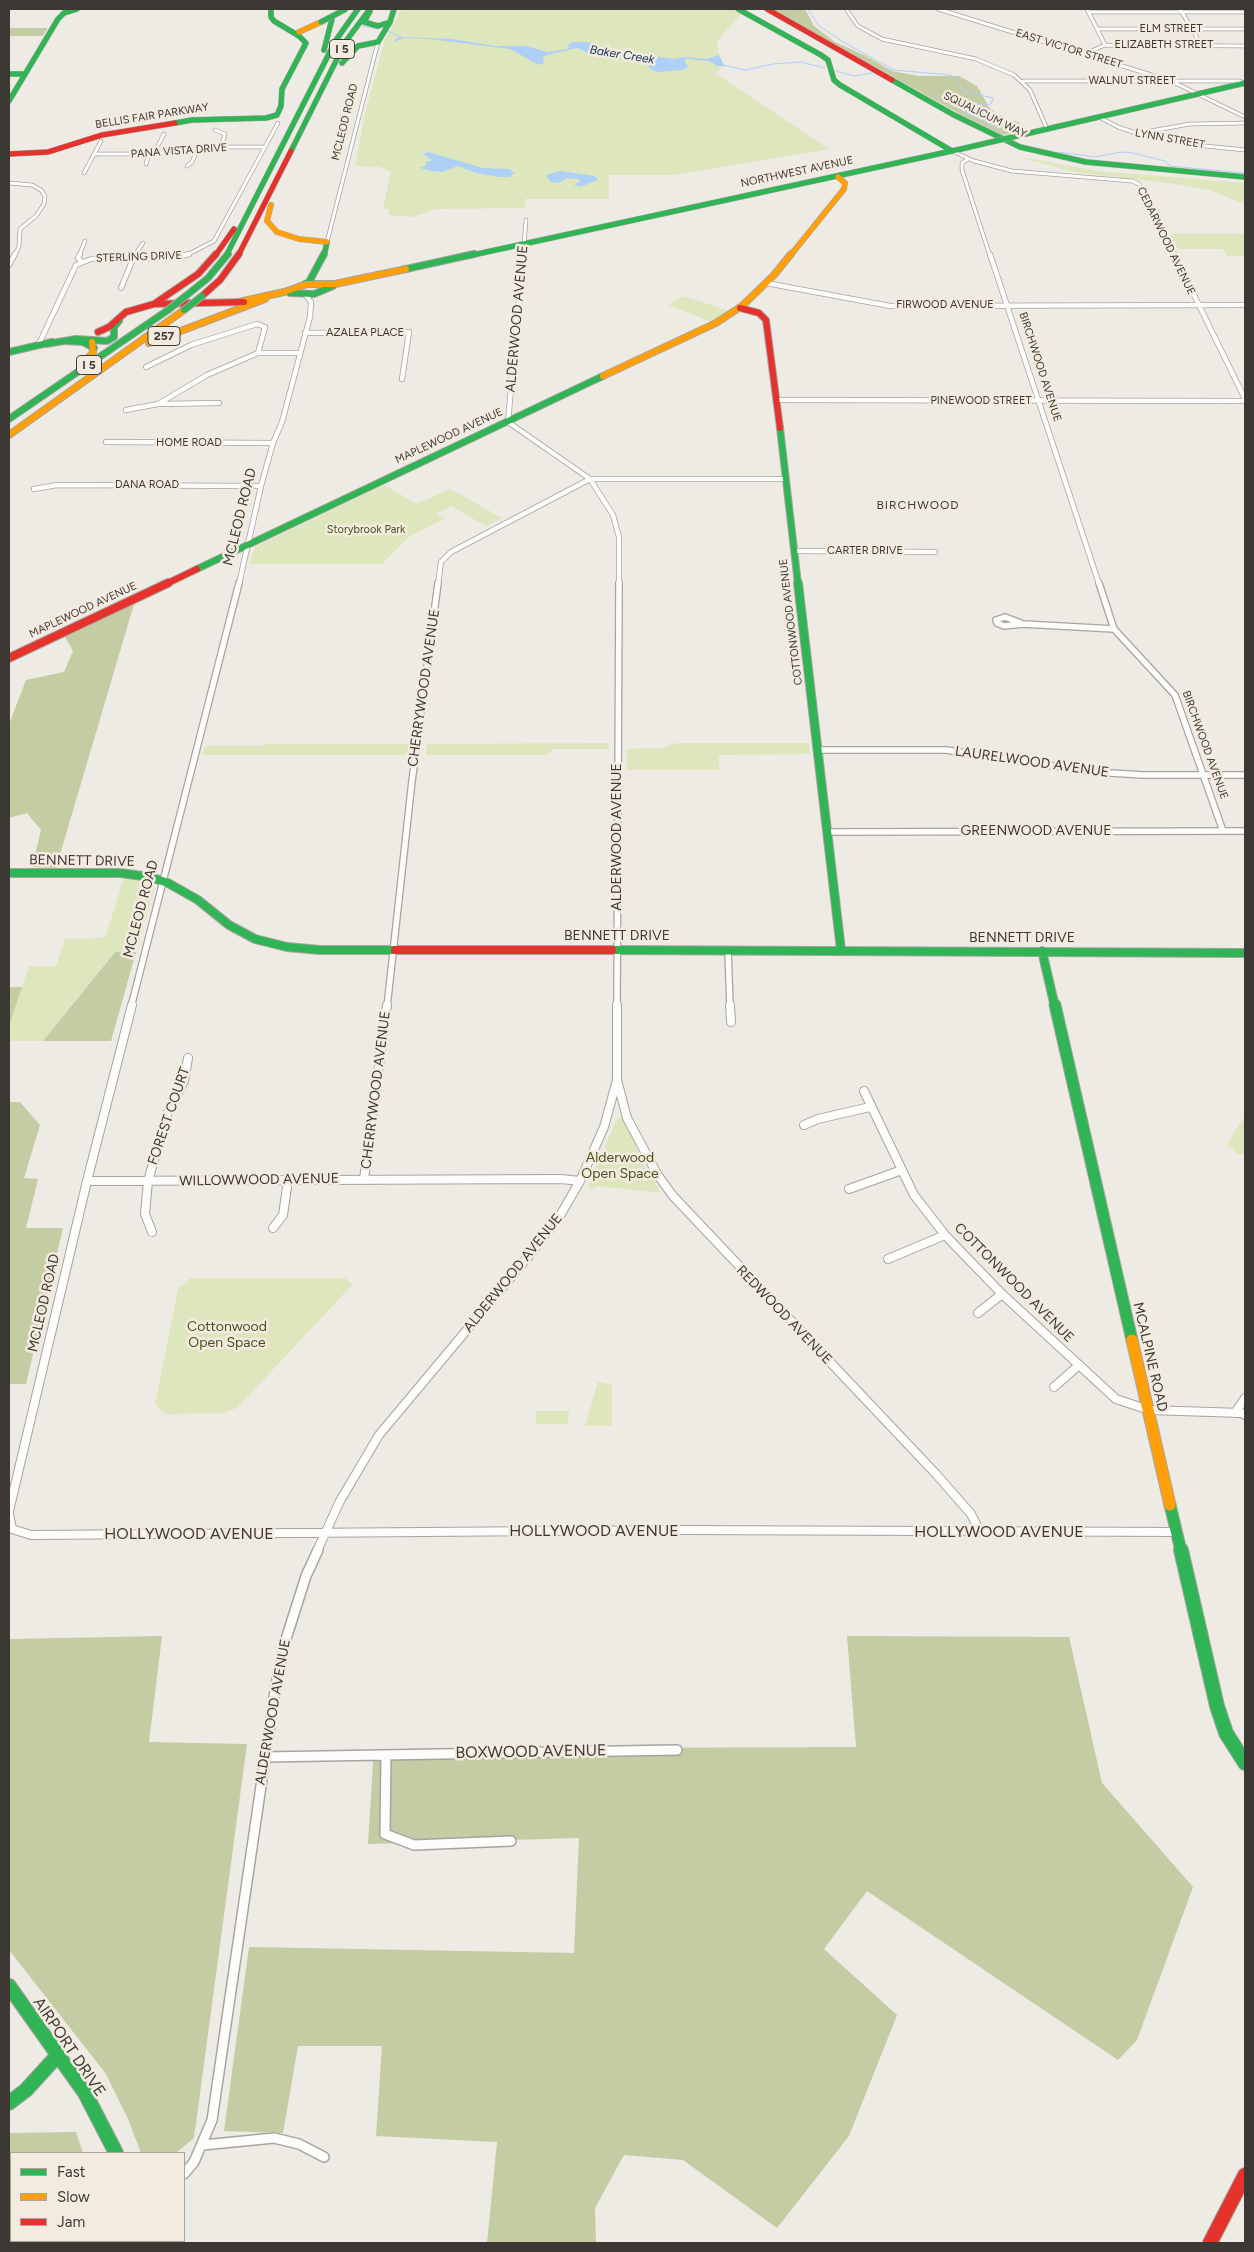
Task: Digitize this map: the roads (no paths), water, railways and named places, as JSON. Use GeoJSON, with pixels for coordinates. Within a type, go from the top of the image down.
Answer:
{"type":"FeatureCollection","features":[{"type":"Feature","properties":{"kind":"main road"},"geometry":{"type":"LineString","coordinates":[[9,101],[60,16],[77,9]]}},
{"type":"Feature","properties":{"kind":"main road"},"geometry":{"type":"LineString","coordinates":[[271,9],[271,16],[274,21],[298,31],[346,9]]}},
{"type":"Feature","properties":{"kind":"main road","name":"BELLIS FAIR PARKWAY"},"geometry":{"type":"LineString","coordinates":[[9,154],[48,152],[102,135],[192,120],[273,118],[279,114],[282,88],[311,43],[310,39],[279,18],[278,9]]}},
{"type":"Feature","properties":{"kind":"main road","name":"I 5"},"geometry":{"type":"LineString","coordinates":[[9,418],[187,296],[208,278],[228,254],[341,31],[358,9]]}},
{"type":"Feature","properties":{"kind":"main road"},"geometry":{"type":"LineString","coordinates":[[370,9],[364,20],[365,24],[378,26],[390,22]]}},
{"type":"Feature","properties":{"kind":"main road","name":"I 5"},"geometry":{"type":"LineString","coordinates":[[9,435],[184,310],[220,280],[239,254],[352,32],[370,9]]}},
{"type":"Feature","properties":{"kind":"main road","name":"MCLEOD ROAD"},"geometry":{"type":"LineString","coordinates":[[378,42],[390,22],[394,9]]}},
{"type":"Feature","properties":{"kind":"main road"},"geometry":{"type":"LineString","coordinates":[[738,9],[828,60],[834,80],[840,85],[956,150]]}},
{"type":"Feature","properties":{"kind":"main road","name":"SQUALICUM WAY"},"geometry":{"type":"LineString","coordinates":[[767,9],[954,115],[1020,147],[1043,154],[1086,162],[1245,178]]}},
{"type":"Feature","properties":{"kind":"main road"},"geometry":{"type":"LineString","coordinates":[[303,104],[326,45],[329,16]]}},
{"type":"Feature","properties":{"kind":"main road"},"geometry":{"type":"LineString","coordinates":[[320,94],[352,50],[365,43],[378,42]]}},
{"type":"Feature","properties":{"kind":"main road"},"geometry":{"type":"LineString","coordinates":[[9,74],[25,74]]}},
{"type":"Feature","properties":{"kind":"main road","name":"NORTHWEST AVENUE"},"geometry":{"type":"LineString","coordinates":[[303,290],[320,288],[353,279],[838,177],[1243,82]]}},
{"type":"Feature","properties":{"kind":"main road"},"geometry":{"type":"LineString","coordinates":[[282,171],[268,214],[268,224],[277,232],[293,238],[327,242]]}},
{"type":"Feature","properties":{"kind":"main road","name":"MAPLEWOOD AVENUE"},"geometry":{"type":"LineString","coordinates":[[9,658],[704,330],[740,308],[766,283],[844,189],[846,183],[838,177]]}},
{"type":"Feature","properties":{"kind":"main road"},"geometry":{"type":"LineString","coordinates":[[9,352],[65,341],[83,342],[94,339],[126,312],[154,304],[204,268],[258,192]]}},
{"type":"Feature","properties":{"kind":"main road","name":"MCLEOD ROAD"},"geometry":{"type":"LineString","coordinates":[[303,290],[324,255],[327,242]]}},
{"type":"Feature","properties":{"kind":"main road"},"geometry":{"type":"LineString","coordinates":[[314,273],[315,280],[320,288]]}},
{"type":"Feature","properties":{"kind":"main road"},"geometry":{"type":"LineString","coordinates":[[42,345],[94,339],[107,341],[113,338],[118,321],[133,312],[171,306],[265,299],[303,290]]}},
{"type":"Feature","properties":{"kind":"main road"},"geometry":{"type":"LineString","coordinates":[[239,302],[303,290]]}},
{"type":"Feature","properties":{"kind":"main road","name":"257"},"geometry":{"type":"LineString","coordinates":[[77,387],[118,361],[168,334],[265,299]]}},
{"type":"Feature","properties":{"kind":"main road"},"geometry":{"type":"LineString","coordinates":[[154,304],[171,306]]}},
{"type":"Feature","properties":{"kind":"main road","name":"COTTONWOOD AVENUE"},"geometry":{"type":"LineString","coordinates":[[740,308],[759,313],[766,320],[787,479],[841,950]]}},
{"type":"Feature","properties":{"kind":"main road"},"geometry":{"type":"LineString","coordinates":[[9,418],[89,358],[94,339]]}},
{"type":"Feature","properties":{"kind":"main road","name":"BENNETT DRIVE"},"geometry":{"type":"LineString","coordinates":[[9,873],[120,873],[150,877],[164,882],[198,900],[229,926],[255,939],[287,947],[320,950],[618,949],[1245,953]]}},
{"type":"Feature","properties":{"kind":"main road","name":"MCALPINE ROAD"},"geometry":{"type":"LineString","coordinates":[[1042,952],[1217,1706],[1226,1734],[1245,1763]]}},
{"type":"Feature","properties":{"kind":"main road","name":"AIRPORT DRIVE"},"geometry":{"type":"LineString","coordinates":[[9,1986],[86,2093],[116,2152]]}},
{"type":"Feature","properties":{"kind":"main road"},"geometry":{"type":"LineString","coordinates":[[9,2103],[26,2090],[58,2055]]}},
{"type":"Feature","properties":{"kind":"main road"},"geometry":{"type":"LineString","coordinates":[[1210,2243],[1245,2175]]}},
{"type":"Feature","properties":{"kind":"street"},"geometry":{"type":"LineString","coordinates":[[846,9],[854,22],[875,36],[900,44],[976,59],[1004,69],[1023,81],[1034,96],[1047,129]]}},
{"type":"Feature","properties":{"kind":"street","name":"EAST VICTOR STREET"},"geometry":{"type":"LineString","coordinates":[[938,9],[1171,81],[1245,117]]}},
{"type":"Feature","properties":{"kind":"street"},"geometry":{"type":"LineString","coordinates":[[1105,45],[1088,10],[1245,12]]}},
{"type":"Feature","properties":{"kind":"street"},"geometry":{"type":"LineString","coordinates":[[1181,10],[1202,46]]}},
{"type":"Feature","properties":{"kind":"street","name":"ELM STREET"},"geometry":{"type":"LineString","coordinates":[[1097,28],[1245,29]]}},
{"type":"Feature","properties":{"kind":"street","name":"MCLEOD ROAD"},"geometry":{"type":"LineString","coordinates":[[327,242],[378,42]]}},
{"type":"Feature","properties":{"kind":"street","name":"ELIZABETH STREET"},"geometry":{"type":"LineString","coordinates":[[1085,54],[1105,45],[1245,46]]}},
{"type":"Feature","properties":{"kind":"street","name":"WALNUT STREET"},"geometry":{"type":"LineString","coordinates":[[1023,81],[1243,82]]}},
{"type":"Feature","properties":{"kind":"street","name":"LYNN STREET"},"geometry":{"type":"LineString","coordinates":[[1099,117],[1136,134],[1174,142],[1245,150]]}},
{"type":"Feature","properties":{"kind":"street","name":"STERLING DRIVE"},"geometry":{"type":"LineString","coordinates":[[42,345],[76,265],[91,259],[132,259],[187,255],[210,245],[278,123]]}},
{"type":"Feature","properties":{"kind":"street"},"geometry":{"type":"LineString","coordinates":[[1136,134],[1190,124],[1245,123]]}},
{"type":"Feature","properties":{"kind":"street"},"geometry":{"type":"LineString","coordinates":[[214,130],[225,134],[221,147]]}},
{"type":"Feature","properties":{"kind":"street"},"geometry":{"type":"LineString","coordinates":[[146,164],[149,154],[156,152],[164,134]]}},
{"type":"Feature","properties":{"kind":"street"},"geometry":{"type":"LineString","coordinates":[[84,172],[100,141]]}},
{"type":"Feature","properties":{"kind":"street","name":"PANA VISTA DRIVE"},"geometry":{"type":"LineString","coordinates":[[94,154],[149,154],[221,147],[265,148]]}},
{"type":"Feature","properties":{"kind":"street"},"geometry":{"type":"LineString","coordinates":[[187,166],[192,162],[197,150]]}},
{"type":"Feature","properties":{"kind":"street"},"geometry":{"type":"LineString","coordinates":[[956,150],[968,159]]}},
{"type":"Feature","properties":{"kind":"street","name":"CEDARWOOD AVENUE"},"geometry":{"type":"LineString","coordinates":[[968,159],[1012,171],[1132,181],[1140,184],[1245,400]]}},
{"type":"Feature","properties":{"kind":"street","name":"BIRCHWOOD AVENUE"},"geometry":{"type":"LineString","coordinates":[[968,159],[962,163],[962,170],[1114,629],[1175,695],[1223,831]]}},
{"type":"Feature","properties":{"kind":"street"},"geometry":{"type":"LineString","coordinates":[[9,184],[32,185],[41,190],[45,196],[44,204],[36,216],[20,229],[19,247],[9,265]]}},
{"type":"Feature","properties":{"kind":"street","name":"ALDERWOOD AVENUE"},"geometry":{"type":"LineString","coordinates":[[185,2173],[194,2162],[203,2145],[217,2098],[264,1757],[286,1638],[306,1576],[324,1533],[359,1466],[385,1428],[532,1252],[561,1214],[580,1181],[604,1127],[617,1080],[619,537],[613,515],[590,479],[508,422],[526,220]]}},
{"type":"Feature","properties":{"kind":"street"},"geometry":{"type":"LineString","coordinates":[[82,262],[78,258],[85,241]]}},
{"type":"Feature","properties":{"kind":"street"},"geometry":{"type":"LineString","coordinates":[[121,288],[132,259],[143,243]]}},
{"type":"Feature","properties":{"kind":"street","name":"FIRWOOD AVENUE"},"geometry":{"type":"LineString","coordinates":[[766,283],[890,306],[1245,305]]}},
{"type":"Feature","properties":{"kind":"street","name":"MCLEOD ROAD"},"geometry":{"type":"LineString","coordinates":[[12,1529],[9,1512],[137,976],[164,882],[176,826],[249,545],[261,486],[273,443],[282,422],[305,333],[315,305],[314,298],[320,288]]}},
{"type":"Feature","properties":{"kind":"street","name":"MCLEOD ROAD"},"geometry":{"type":"LineString","coordinates":[[303,290],[311,302],[310,317]]}},
{"type":"Feature","properties":{"kind":"street"},"geometry":{"type":"LineString","coordinates":[[146,367],[191,345],[256,324],[265,327],[258,353]]}},
{"type":"Feature","properties":{"kind":"street","name":"AZALEA PLACE"},"geometry":{"type":"LineString","coordinates":[[305,333],[409,332],[402,379]]}},
{"type":"Feature","properties":{"kind":"street"},"geometry":{"type":"LineString","coordinates":[[158,404],[207,375],[258,353],[300,353]]}},
{"type":"Feature","properties":{"kind":"street","name":"PINEWOOD STREET"},"geometry":{"type":"LineString","coordinates":[[776,400],[1245,400]]}},
{"type":"Feature","properties":{"kind":"street"},"geometry":{"type":"LineString","coordinates":[[126,410],[158,404],[219,403]]}},
{"type":"Feature","properties":{"kind":"street","name":"HOME ROAD"},"geometry":{"type":"LineString","coordinates":[[106,442],[273,443]]}},
{"type":"Feature","properties":{"kind":"street","name":"CHERRYWOOD AVENUE"},"geometry":{"type":"LineString","coordinates":[[364,1179],[441,562],[451,552],[590,479],[787,479]]}},
{"type":"Feature","properties":{"kind":"street","name":"DANA ROAD"},"geometry":{"type":"LineString","coordinates":[[34,489],[57,485],[261,486]]}},
{"type":"Feature","properties":{"kind":"street","name":"CARTER DRIVE"},"geometry":{"type":"LineString","coordinates":[[795,551],[935,552]]}},
{"type":"Feature","properties":{"kind":"street"},"geometry":{"type":"LineString","coordinates":[[1023,624],[1114,629]]}},
{"type":"Feature","properties":{"kind":"street","name":"LAURELWOOD AVENUE"},"geometry":{"type":"LineString","coordinates":[[818,750],[946,750],[1094,772],[1245,775]]}},
{"type":"Feature","properties":{"kind":"street","name":"GREENWOOD AVENUE"},"geometry":{"type":"LineString","coordinates":[[827,832],[1245,831]]}},
{"type":"Feature","properties":{"kind":"street"},"geometry":{"type":"LineString","coordinates":[[728,950],[731,1022]]}},
{"type":"Feature","properties":{"kind":"street","name":"FOREST COURT"},"geometry":{"type":"LineString","coordinates":[[152,1232],[145,1214],[148,1181],[167,1114],[184,1081],[188,1058]]}},
{"type":"Feature","properties":{"kind":"street","name":"REDWOOD AVENUE"},"geometry":{"type":"LineString","coordinates":[[617,1080],[627,1118],[656,1174],[673,1196],[936,1474],[971,1514],[980,1532]]}},
{"type":"Feature","properties":{"kind":"street","name":"COTTONWOOD AVENUE"},"geometry":{"type":"LineString","coordinates":[[864,1090],[870,1107],[914,1195],[945,1235],[1002,1294],[1116,1399],[1148,1410],[1245,1415]]}},
{"type":"Feature","properties":{"kind":"street"},"geometry":{"type":"LineString","coordinates":[[804,1125],[818,1119],[870,1107]]}},
{"type":"Feature","properties":{"kind":"street"},"geometry":{"type":"LineString","coordinates":[[849,1189],[902,1170]]}},
{"type":"Feature","properties":{"kind":"street","name":"WILLOWWOOD AVENUE"},"geometry":{"type":"LineString","coordinates":[[87,1181],[364,1179],[561,1179],[580,1181]]}},
{"type":"Feature","properties":{"kind":"street"},"geometry":{"type":"LineString","coordinates":[[272,1228],[283,1215],[288,1180]]}},
{"type":"Feature","properties":{"kind":"street"},"geometry":{"type":"LineString","coordinates":[[888,1259],[945,1235]]}},
{"type":"Feature","properties":{"kind":"street"},"geometry":{"type":"LineString","coordinates":[[978,1313],[1002,1294]]}},
{"type":"Feature","properties":{"kind":"street"},"geometry":{"type":"LineString","coordinates":[[1054,1387],[1079,1365]]}},
{"type":"Feature","properties":{"kind":"street"},"geometry":{"type":"LineString","coordinates":[[1235,1413],[1245,1398]]}},
{"type":"Feature","properties":{"kind":"street","name":"HOLLYWOOD AVENUE"},"geometry":{"type":"LineString","coordinates":[[12,1529],[31,1535],[685,1530],[1177,1532]]}},
{"type":"Feature","properties":{"kind":"street","name":"BOXWOOD AVENUE"},"geometry":{"type":"LineString","coordinates":[[264,1757],[677,1750]]}},
{"type":"Feature","properties":{"kind":"street"},"geometry":{"type":"LineString","coordinates":[[386,1756],[385,1834],[414,1846],[510,1841]]}},
{"type":"Feature","properties":{"kind":"street"},"geometry":{"type":"LineString","coordinates":[[203,2145],[274,2138],[299,2144],[324,2157]]}},
{"type":"Feature","properties":{"kind":"water"},"geometry":{"type":"Polygon","coordinates":[[[401,37],[451,39],[495,46],[526,46],[547,52],[568,49],[569,44],[573,42],[587,42],[591,43],[596,51],[634,53],[673,59],[685,57],[707,59],[719,55],[724,66],[717,66],[709,61],[687,59],[684,60],[688,67],[682,70],[658,72],[652,70],[641,59],[632,55],[587,52],[577,48],[547,55],[543,57],[544,63],[539,65],[510,49],[430,39],[403,38],[395,42],[396,38],[401,37]]]}},
{"type":"Feature","properties":{"kind":"water"},"geometry":{"type":"Polygon","coordinates":[[[428,152],[483,168],[510,169],[514,173],[510,177],[500,177],[476,173],[458,166],[442,172],[420,168],[426,165],[426,162],[432,160],[423,154],[428,152]]]}},
{"type":"Feature","properties":{"kind":"water"},"geometry":{"type":"Polygon","coordinates":[[[559,171],[595,176],[598,180],[580,187],[574,185],[580,181],[578,179],[566,178],[559,183],[551,182],[546,175],[559,171]]]}},
{"type":"Feature","properties":{"kind":"waterway"},"geometry":{"type":"LineString","coordinates":[[808,9],[818,25],[843,42],[894,70],[950,75],[957,79],[961,89],[966,92],[993,98],[991,104],[963,106],[961,110],[1000,130]]}},
{"type":"Feature","properties":{"kind":"waterway","name":"Baker Creek"},"geometry":{"type":"LineString","coordinates":[[362,26],[378,29]]}},
{"type":"Feature","properties":{"kind":"waterway","name":"Baker Creek"},"geometry":{"type":"LineString","coordinates":[[388,31],[402,38]]}},
{"type":"Feature","properties":{"kind":"waterway","name":"Baker Creek"},"geometry":{"type":"LineString","coordinates":[[719,64],[745,70],[773,64],[801,62],[825,68]]}},
{"type":"Feature","properties":{"kind":"waterway","name":"Baker Creek"},"geometry":{"type":"LineString","coordinates":[[886,71],[892,70]]}},
{"type":"Feature","properties":{"kind":"waterway","name":"Baker Creek"},"geometry":{"type":"LineString","coordinates":[[836,71],[854,76],[872,73]]}},
{"type":"Feature","properties":{"kind":"waterway"},"geometry":{"type":"LineString","coordinates":[[1059,152],[1094,157],[1122,152],[1133,153],[1165,161],[1170,166],[1245,173]]}},
{"type":"Feature","properties":{"kind":"district","name":"BIRCHWOOD"},"geometry":{"type":"Point","coordinates":[918,505]}},
{"type":"Feature","properties":{"kind":"park label","name":"Storybrook Park"},"geometry":{"type":"Point","coordinates":[366,530]}},
{"type":"Feature","properties":{"kind":"park label","name":"Alderwood Open Space"},"geometry":{"type":"Point","coordinates":[620,1166]}},
{"type":"Feature","properties":{"kind":"park label","name":"Cottonwood Open Space"},"geometry":{"type":"Point","coordinates":[227,1335]}}]}
